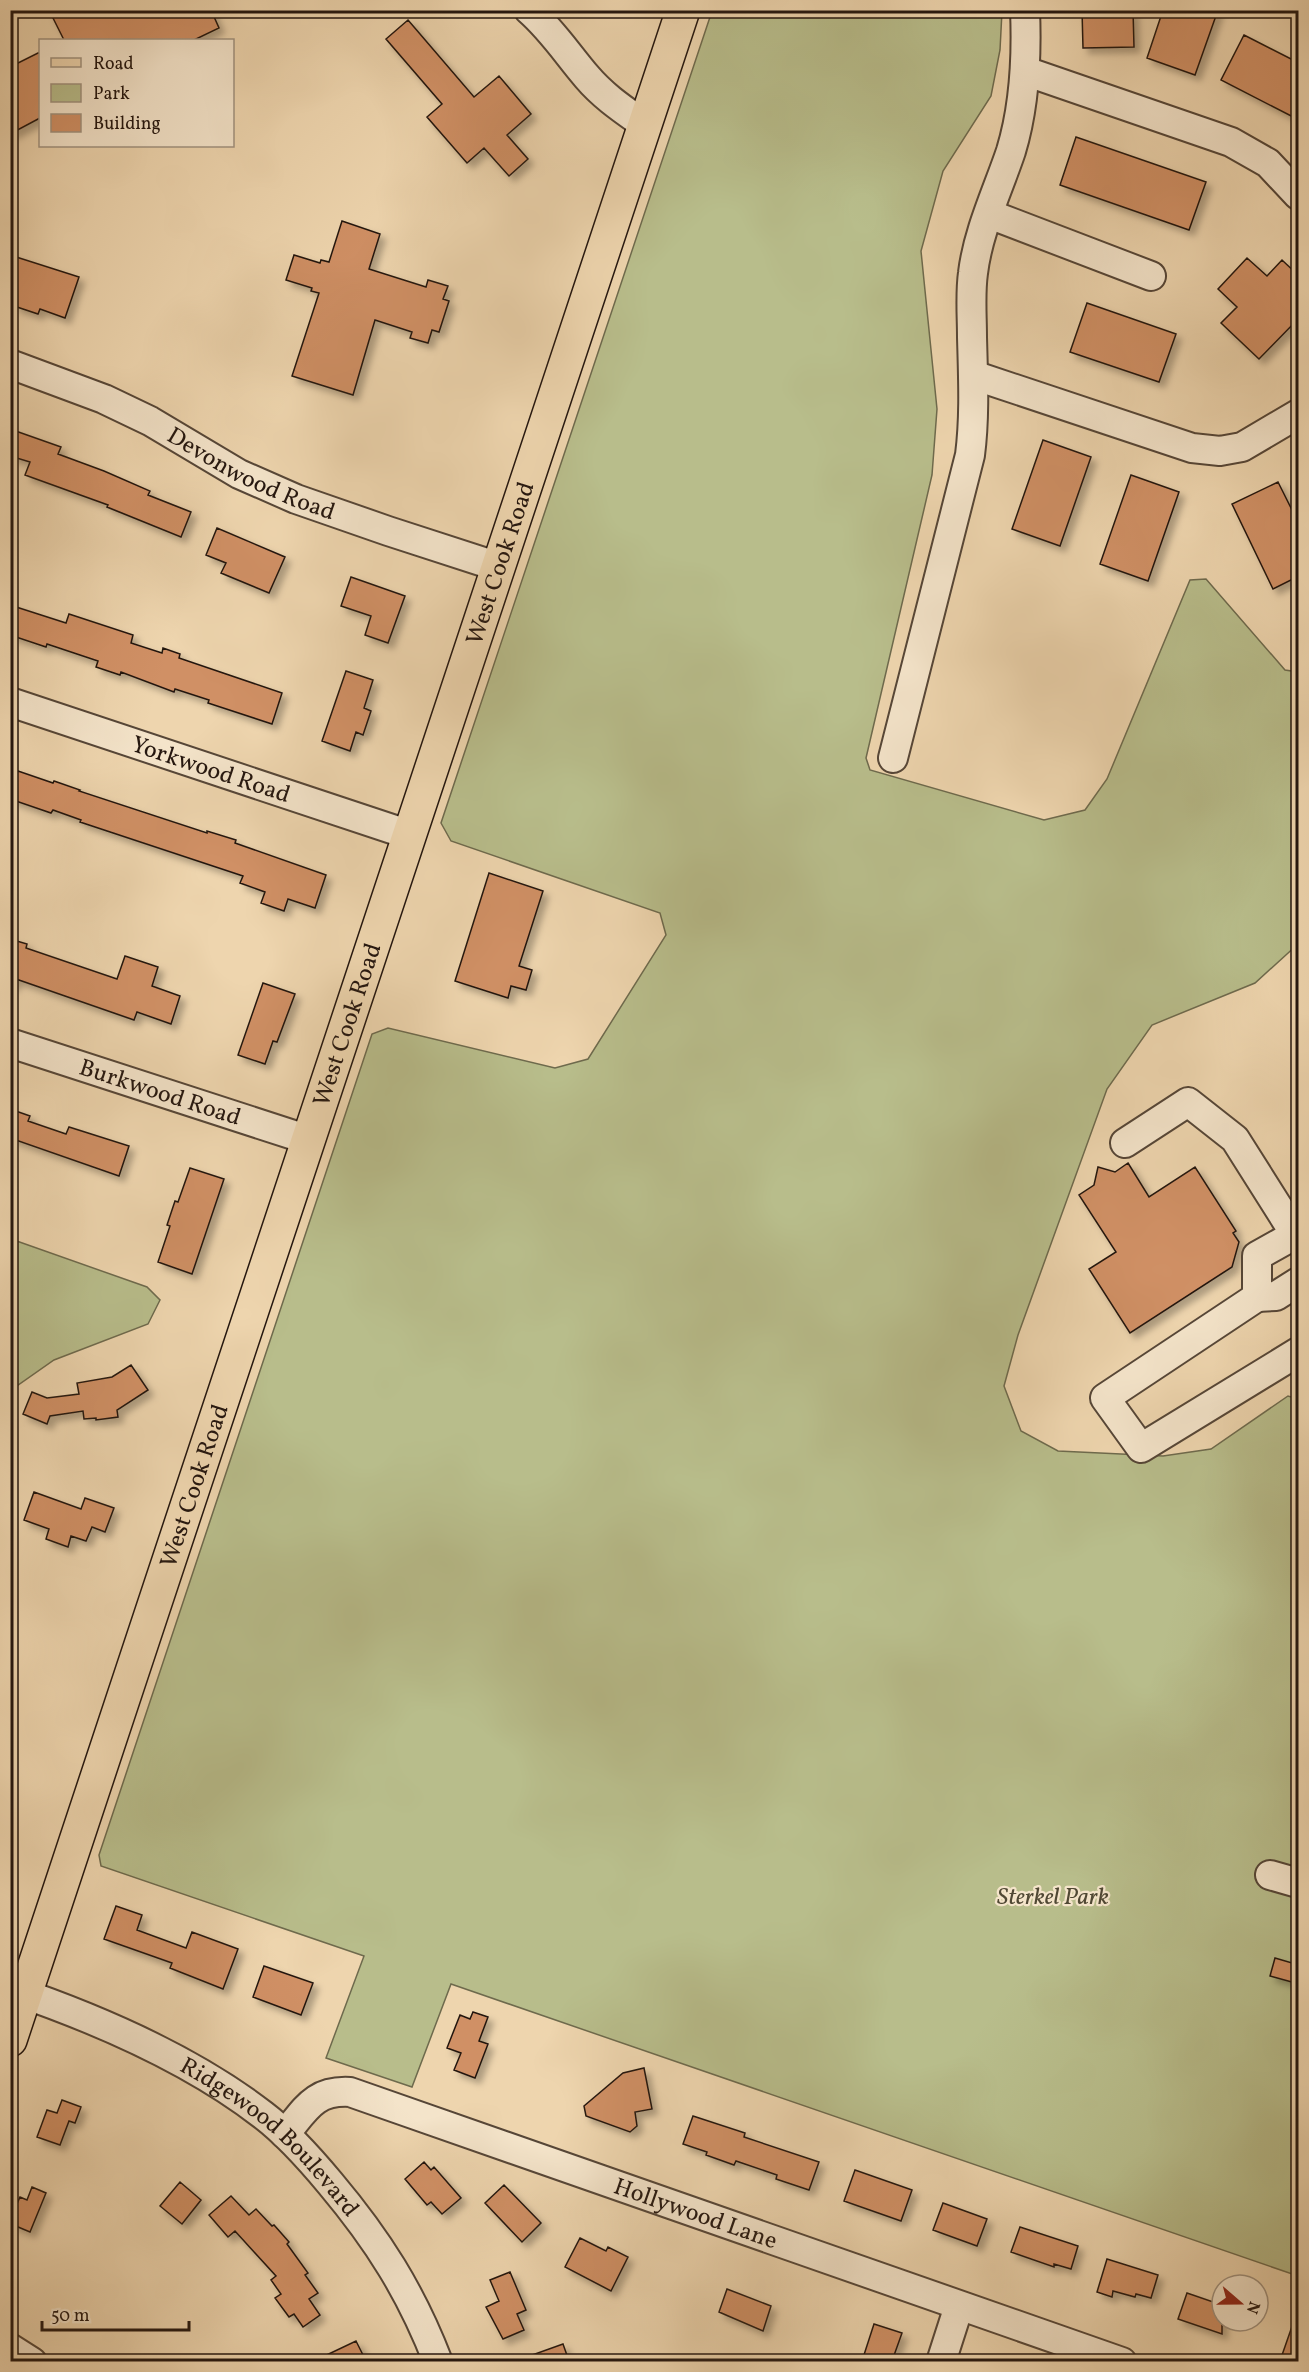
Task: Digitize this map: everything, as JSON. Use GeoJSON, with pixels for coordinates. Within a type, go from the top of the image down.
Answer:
{"type":"FeatureCollection","features":[{"type":"Feature","properties":{"kind":"main road","name":"West Cook Road"},"geometry":{"type":"LineString","coordinates":[[10,2040],[18,1992],[309,1140],[683,10]]}},
{"type":"Feature","properties":{"kind":"street"},"geometry":{"type":"LineString","coordinates":[[529,10],[555,37],[588,79],[611,102],[645,125]]}},
{"type":"Feature","properties":{"kind":"street"},"geometry":{"type":"LineString","coordinates":[[893,758],[970,455],[974,425],[971,298],[973,271],[1018,125],[1025,71],[1025,10]]}},
{"type":"Feature","properties":{"kind":"street"},"geometry":{"type":"LineString","coordinates":[[1025,71],[1231,142],[1268,163],[1299,195]]}},
{"type":"Feature","properties":{"kind":"street"},"geometry":{"type":"LineString","coordinates":[[989,214],[1151,276]]}},
{"type":"Feature","properties":{"kind":"street","name":"Devonwood Road"},"geometry":{"type":"LineString","coordinates":[[10,364],[123,408],[150,421],[239,474],[296,499],[499,567]]}},
{"type":"Feature","properties":{"kind":"street"},"geometry":{"type":"LineString","coordinates":[[973,375],[1192,448],[1220,451],[1242,447],[1299,414]]}},
{"type":"Feature","properties":{"kind":"street","name":"Yorkwood Road"},"geometry":{"type":"LineString","coordinates":[[10,702],[410,835]]}},
{"type":"Feature","properties":{"kind":"street","name":"Burkwood Road"},"geometry":{"type":"LineString","coordinates":[[10,1043],[309,1140]]}},
{"type":"Feature","properties":{"kind":"street"},"geometry":{"type":"LineString","coordinates":[[1125,1143],[1188,1101],[1235,1139],[1297,1233],[1257,1256],[1257,1297]]}},
{"type":"Feature","properties":{"kind":"street"},"geometry":{"type":"LineString","coordinates":[[1299,1282],[1276,1296],[1257,1297],[1105,1398],[1141,1448],[1299,1352]]}},
{"type":"Feature","properties":{"kind":"street"},"geometry":{"type":"LineString","coordinates":[[1270,1875],[1299,1883]]}},
{"type":"Feature","properties":{"kind":"street","name":"Ridgewood Boulevard"},"geometry":{"type":"LineString","coordinates":[[18,1992],[60,2006],[153,2049],[239,2098],[264,2115],[314,2163],[356,2213],[417,2308],[438,2361]]}},
{"type":"Feature","properties":{"kind":"street","name":"Hollywood Lane"},"geometry":{"type":"LineString","coordinates":[[285,2134],[319,2097],[333,2091],[350,2092],[1122,2361]]}},
{"type":"Feature","properties":{"kind":"street"},"geometry":{"type":"LineString","coordinates":[[941,2361],[959,2306]]}},
{"type":"Feature","properties":{"kind":"street"},"geometry":{"type":"LineString","coordinates":[[10,2348],[32,2361]]}},
{"type":"Feature","properties":{"kind":"green space","name":"Sterkel Park"},"geometry":{"type":"Polygon","coordinates":[[[712,11],[1002,11],[1000,50],[991,96],[943,171],[921,251],[937,409],[932,475],[866,758],[870,770],[1044,820],[1085,810],[1107,779],[1190,580],[1206,579],[1285,670],[1298,672],[1298,944],[1255,983],[1152,1025],[1107,1089],[1018,1335],[1004,1386],[1021,1431],[1058,1451],[1163,1456],[1211,1449],[1288,1396],[1298,1399],[1298,2276],[451,1984],[412,2087],[326,2058],[364,1956],[101,1866],[99,1855],[372,1034],[388,1028],[555,1068],[588,1059],[666,935],[660,913],[451,841],[441,823],[712,11]]]}},
{"type":"Feature","properties":{"kind":"green space"},"geometry":{"type":"Polygon","coordinates":[[[11,1239],[147,1287],[160,1300],[148,1324],[54,1360],[11,1390],[11,1239]]]}},
{"type":"Feature","properties":{"kind":"building"},"geometry":{"type":"Polygon","coordinates":[[[49,10],[211,10],[219,28],[196,39],[64,39],[49,10]]]}},
{"type":"Feature","properties":{"kind":"building"},"geometry":{"type":"Polygon","coordinates":[[[1082,10],[1133,10],[1134,47],[1083,48],[1082,10]]]}},
{"type":"Feature","properties":{"kind":"building"},"geometry":{"type":"Polygon","coordinates":[[[1163,10],[1218,10],[1195,75],[1147,58],[1163,10]]]}},
{"type":"Feature","properties":{"kind":"building"},"geometry":{"type":"Polygon","coordinates":[[[408,20],[474,97],[499,76],[531,114],[507,135],[528,159],[509,176],[484,148],[467,163],[427,117],[442,104],[386,39],[408,20]]]}},
{"type":"Feature","properties":{"kind":"building"},"geometry":{"type":"Polygon","coordinates":[[[1244,35],[1299,63],[1299,120],[1221,80],[1244,35]]]}},
{"type":"Feature","properties":{"kind":"building"},"geometry":{"type":"Polygon","coordinates":[[[39,52],[39,119],[10,134],[10,67],[39,52]]]}},
{"type":"Feature","properties":{"kind":"building"},"geometry":{"type":"Polygon","coordinates":[[[1076,137],[1206,182],[1189,230],[1060,185],[1076,137]]]}},
{"type":"Feature","properties":{"kind":"building"},"geometry":{"type":"Polygon","coordinates":[[[342,221],[380,234],[369,269],[426,287],[428,280],[448,286],[443,299],[449,301],[439,332],[432,330],[428,343],[410,338],[412,332],[375,320],[353,395],[292,376],[319,293],[311,291],[312,288],[286,280],[294,255],[320,263],[321,260],[329,262],[342,221]]]}},
{"type":"Feature","properties":{"kind":"building"},"geometry":{"type":"Polygon","coordinates":[[[10,255],[79,277],[65,318],[40,309],[38,314],[14,306],[16,301],[10,299],[10,255]]]}},
{"type":"Feature","properties":{"kind":"building"},"geometry":{"type":"Polygon","coordinates":[[[1247,258],[1267,276],[1282,260],[1299,276],[1299,318],[1259,359],[1221,323],[1237,307],[1218,289],[1247,258]]]}},
{"type":"Feature","properties":{"kind":"building"},"geometry":{"type":"Polygon","coordinates":[[[1087,303],[1176,334],[1159,382],[1070,352],[1087,303]]]}},
{"type":"Feature","properties":{"kind":"building"},"geometry":{"type":"Polygon","coordinates":[[[10,429],[61,447],[58,454],[150,491],[148,495],[191,512],[181,537],[107,507],[108,505],[25,475],[30,462],[10,456],[10,429]]]}},
{"type":"Feature","properties":{"kind":"building"},"geometry":{"type":"Polygon","coordinates":[[[1043,440],[1091,457],[1060,546],[1012,529],[1043,440]]]}},
{"type":"Feature","properties":{"kind":"building"},"geometry":{"type":"Polygon","coordinates":[[[1131,475],[1179,492],[1148,581],[1100,564],[1131,475]]]}},
{"type":"Feature","properties":{"kind":"building"},"geometry":{"type":"Polygon","coordinates":[[[1278,482],[1299,524],[1299,576],[1273,589],[1232,504],[1278,482]]]}},
{"type":"Feature","properties":{"kind":"building"},"geometry":{"type":"Polygon","coordinates":[[[217,528],[285,557],[269,593],[221,573],[226,563],[206,555],[217,528]]]}},
{"type":"Feature","properties":{"kind":"building"},"geometry":{"type":"Polygon","coordinates":[[[351,577],[405,596],[388,643],[365,635],[371,616],[341,606],[351,577]]]}},
{"type":"Feature","properties":{"kind":"building"},"geometry":{"type":"Polygon","coordinates":[[[10,605],[66,623],[69,614],[133,635],[131,643],[162,653],[163,648],[180,654],[179,658],[282,693],[272,724],[208,703],[209,700],[175,689],[174,692],[121,672],[120,675],[96,667],[98,661],[47,644],[46,647],[10,635],[10,605]]]}},
{"type":"Feature","properties":{"kind":"building"},"geometry":{"type":"Polygon","coordinates":[[[346,671],[373,680],[364,708],[371,711],[363,735],[356,732],[350,751],[322,741],[346,671]]]}},
{"type":"Feature","properties":{"kind":"building"},"geometry":{"type":"Polygon","coordinates":[[[18,771],[207,833],[207,831],[236,840],[235,843],[326,875],[315,908],[288,899],[284,911],[261,903],[265,892],[240,883],[243,876],[80,822],[81,820],[53,810],[51,813],[10,799],[10,791],[18,771]]]}},
{"type":"Feature","properties":{"kind":"building"},"geometry":{"type":"Polygon","coordinates":[[[489,873],[543,891],[519,966],[532,970],[526,990],[511,986],[508,998],[455,981],[489,873]]]}},
{"type":"Feature","properties":{"kind":"building"},"geometry":{"type":"Polygon","coordinates":[[[10,939],[27,944],[26,948],[117,979],[125,956],[158,967],[152,986],[180,996],[171,1024],[137,1012],[134,1020],[16,979],[13,986],[10,985],[10,939]]]}},
{"type":"Feature","properties":{"kind":"building"},"geometry":{"type":"Polygon","coordinates":[[[263,983],[295,994],[277,1042],[273,1041],[265,1064],[238,1055],[263,983]]]}},
{"type":"Feature","properties":{"kind":"building"},"geometry":{"type":"Polygon","coordinates":[[[10,1109],[30,1116],[28,1121],[66,1134],[69,1127],[129,1146],[119,1176],[10,1138],[10,1109]]]}},
{"type":"Feature","properties":{"kind":"building"},"geometry":{"type":"Polygon","coordinates":[[[1128,1163],[1149,1197],[1195,1167],[1236,1231],[1233,1233],[1239,1242],[1232,1267],[1130,1333],[1089,1269],[1116,1252],[1079,1195],[1094,1185],[1098,1167],[1115,1172],[1128,1163]]]}},
{"type":"Feature","properties":{"kind":"building"},"geometry":{"type":"Polygon","coordinates":[[[190,1168],[224,1179],[192,1274],[158,1262],[170,1226],[167,1225],[175,1201],[178,1202],[190,1168]]]}},
{"type":"Feature","properties":{"kind":"building"},"geometry":{"type":"Polygon","coordinates":[[[131,1365],[148,1390],[117,1410],[118,1417],[84,1419],[83,1411],[50,1416],[47,1424],[23,1414],[32,1392],[47,1398],[79,1394],[77,1383],[112,1377],[131,1365]]]}},
{"type":"Feature","properties":{"kind":"building"},"geometry":{"type":"Polygon","coordinates":[[[34,1492],[81,1509],[85,1498],[114,1508],[105,1532],[92,1527],[86,1541],[71,1536],[68,1547],[46,1539],[49,1529],[24,1520],[34,1492]]]}},
{"type":"Feature","properties":{"kind":"building"},"geometry":{"type":"Polygon","coordinates":[[[116,1906],[142,1915],[137,1930],[186,1948],[192,1932],[238,1949],[223,1989],[170,1968],[172,1963],[104,1939],[116,1906]]]}},
{"type":"Feature","properties":{"kind":"building"},"geometry":{"type":"Polygon","coordinates":[[[1275,1958],[1299,1965],[1299,1984],[1270,1976],[1275,1958]]]}},
{"type":"Feature","properties":{"kind":"building"},"geometry":{"type":"Polygon","coordinates":[[[264,1966],[313,1983],[301,2015],[253,1997],[264,1966]]]}},
{"type":"Feature","properties":{"kind":"building"},"geometry":{"type":"Polygon","coordinates":[[[473,2012],[488,2017],[479,2041],[488,2044],[475,2078],[454,2070],[461,2053],[447,2048],[460,2015],[470,2019],[473,2012]]]}},
{"type":"Feature","properties":{"kind":"building"},"geometry":{"type":"Polygon","coordinates":[[[644,2068],[652,2109],[635,2112],[637,2126],[630,2132],[586,2116],[584,2106],[623,2073],[644,2068]]]}},
{"type":"Feature","properties":{"kind":"building"},"geometry":{"type":"Polygon","coordinates":[[[62,2100],[81,2107],[75,2123],[69,2121],[60,2145],[37,2137],[47,2110],[57,2113],[62,2100]]]}},
{"type":"Feature","properties":{"kind":"building"},"geometry":{"type":"Polygon","coordinates":[[[693,2116],[745,2133],[744,2137],[819,2162],[809,2190],[776,2179],[777,2175],[736,2161],[734,2165],[683,2144],[693,2116]]]}},
{"type":"Feature","properties":{"kind":"building"},"geometry":{"type":"Polygon","coordinates":[[[424,2162],[431,2170],[434,2167],[461,2198],[442,2214],[431,2202],[427,2205],[405,2179],[424,2162]]]}},
{"type":"Feature","properties":{"kind":"building"},"geometry":{"type":"Polygon","coordinates":[[[855,2170],[912,2190],[901,2221],[844,2201],[855,2170]]]}},
{"type":"Feature","properties":{"kind":"building"},"geometry":{"type":"Polygon","coordinates":[[[180,2182],[201,2200],[182,2224],[160,2206],[180,2182]]]}},
{"type":"Feature","properties":{"kind":"building"},"geometry":{"type":"Polygon","coordinates":[[[504,2185],[541,2223],[522,2242],[485,2203],[504,2185]]]}},
{"type":"Feature","properties":{"kind":"building"},"geometry":{"type":"Polygon","coordinates":[[[32,2187],[46,2193],[30,2232],[11,2224],[15,2216],[12,2215],[20,2197],[27,2200],[32,2187]]]}},
{"type":"Feature","properties":{"kind":"building"},"geometry":{"type":"Polygon","coordinates":[[[231,2196],[249,2215],[256,2209],[272,2226],[274,2225],[289,2242],[287,2244],[308,2273],[305,2275],[318,2293],[309,2299],[320,2315],[303,2327],[294,2314],[289,2317],[275,2298],[281,2294],[271,2280],[276,2276],[235,2231],[228,2237],[209,2215],[231,2196]]]}},
{"type":"Feature","properties":{"kind":"building"},"geometry":{"type":"Polygon","coordinates":[[[943,2203],[987,2219],[977,2246],[933,2230],[943,2203]]]}},
{"type":"Feature","properties":{"kind":"building"},"geometry":{"type":"Polygon","coordinates":[[[1020,2227],[1078,2246],[1071,2269],[1054,2264],[1054,2267],[1011,2252],[1020,2227]]]}},
{"type":"Feature","properties":{"kind":"building"},"geometry":{"type":"Polygon","coordinates":[[[580,2238],[606,2251],[608,2247],[628,2257],[611,2291],[565,2267],[580,2238]]]}},
{"type":"Feature","properties":{"kind":"building"},"geometry":{"type":"Polygon","coordinates":[[[1107,2259],[1158,2275],[1151,2298],[1136,2294],[1135,2297],[1113,2291],[1112,2297],[1097,2292],[1107,2259]]]}},
{"type":"Feature","properties":{"kind":"building"},"geometry":{"type":"Polygon","coordinates":[[[510,2272],[526,2310],[517,2314],[524,2330],[503,2339],[486,2307],[499,2301],[490,2280],[510,2272]]]}},
{"type":"Feature","properties":{"kind":"building"},"geometry":{"type":"Polygon","coordinates":[[[727,2289],[771,2306],[763,2331],[719,2312],[727,2289]]]}},
{"type":"Feature","properties":{"kind":"building"},"geometry":{"type":"Polygon","coordinates":[[[1187,2293],[1210,2301],[1210,2330],[1178,2319],[1187,2293]]]}},
{"type":"Feature","properties":{"kind":"building"},"geometry":{"type":"Polygon","coordinates":[[[1296,2315],[1299,2316],[1299,2361],[1291,2361],[1281,2358],[1296,2315]]]}},
{"type":"Feature","properties":{"kind":"building"},"geometry":{"type":"Polygon","coordinates":[[[874,2324],[902,2333],[892,2361],[862,2361],[874,2324]]]}},
{"type":"Feature","properties":{"kind":"building"},"geometry":{"type":"Polygon","coordinates":[[[356,2341],[366,2361],[314,2361],[356,2341]]]}},
{"type":"Feature","properties":{"kind":"building"},"geometry":{"type":"Polygon","coordinates":[[[563,2344],[569,2361],[521,2361],[521,2359],[563,2344]]]}}]}
